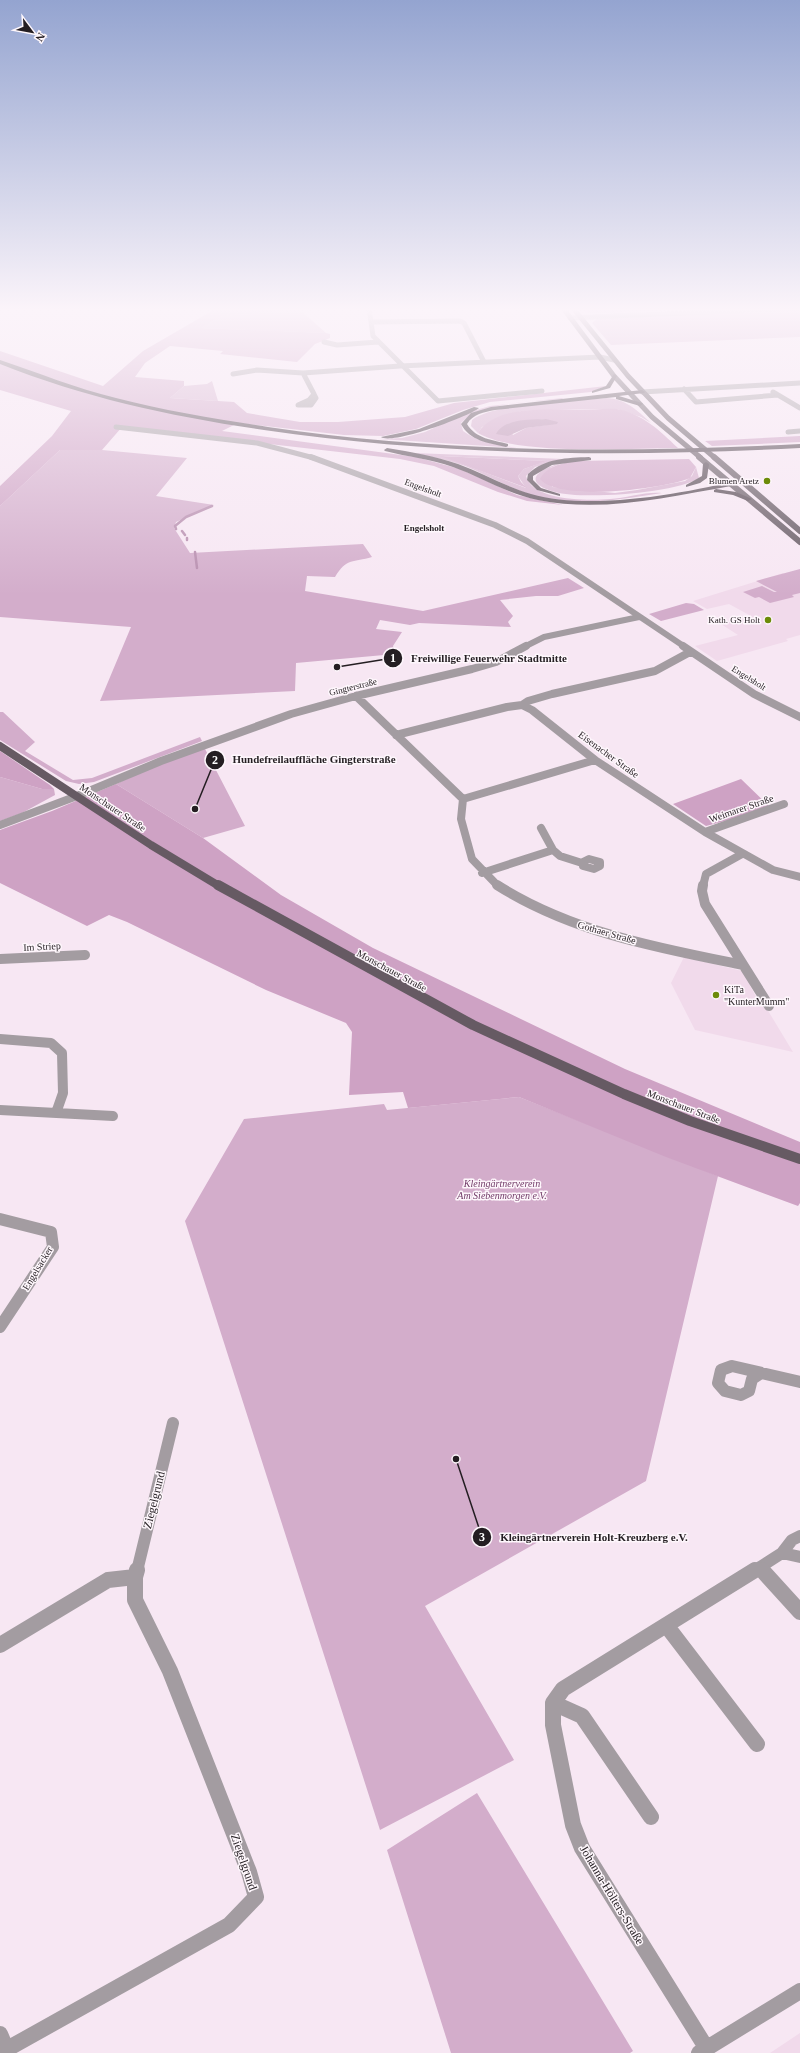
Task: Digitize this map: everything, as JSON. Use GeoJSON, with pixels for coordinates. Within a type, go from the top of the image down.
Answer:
{"type":"FeatureCollection","features":[{"type":"Feature","properties":{"kind":"highway"},"geometry":{"type":"LineString","coordinates":[[113,404],[145,412],[217,426],[337,443],[433,459],[465,469],[515,491],[537,498],[562,502],[583,504],[617,502],[742,481]]}},
{"type":"Feature","properties":{"kind":"highway"},"geometry":{"type":"LineString","coordinates":[[130,404],[202,419],[318,436],[442,447],[609,452],[716,451],[800,446]]}},
{"type":"Feature","properties":{"kind":"highway"},"geometry":{"type":"LineString","coordinates":[[318,436],[354,438],[401,436],[428,429],[459,414],[482,406],[500,404]]}},
{"type":"Feature","properties":{"kind":"highway"},"geometry":{"type":"LineString","coordinates":[[532,404],[495,408],[472,415],[464,424],[472,434],[500,444],[537,448],[609,452]]}},
{"type":"Feature","properties":{"kind":"highway"},"geometry":{"type":"LineString","coordinates":[[337,443],[497,455],[632,457]]}},
{"type":"Feature","properties":{"kind":"highway"},"geometry":{"type":"LineString","coordinates":[[729,483],[683,487],[616,497],[584,498],[551,494],[535,486],[530,480],[530,475],[536,469],[552,463],[572,460],[800,451]]}},
{"type":"Feature","properties":{"kind":"highway"},"geometry":{"type":"LineString","coordinates":[[683,487],[703,479],[706,475],[705,463]]}},
{"type":"Feature","properties":{"kind":"highway"},"geometry":{"type":"LineString","coordinates":[[693,490],[728,492],[748,499]]}},
{"type":"Feature","properties":{"kind":"main road"},"geometry":{"type":"LineString","coordinates":[[640,404],[682,444],[800,542]]}},
{"type":"Feature","properties":{"kind":"main road"},"geometry":{"type":"LineString","coordinates":[[654,404],[697,444],[800,531]]}},
{"type":"Feature","properties":{"kind":"main road","name":"Monschauer Straße"},"geometry":{"type":"LineString","coordinates":[[0,746],[151,845],[242,900],[473,1025],[624,1094],[690,1121],[800,1159]]}},
{"type":"Feature","properties":{"kind":"street","name":"Engelsholt"},"geometry":{"type":"LineString","coordinates":[[116,427],[257,442],[292,451],[344,468],[513,534],[754,694],[800,717]]}},
{"type":"Feature","properties":{"kind":"street"},"geometry":{"type":"LineString","coordinates":[[788,432],[800,431]]}},
{"type":"Feature","properties":{"kind":"street","name":"Gingterstraße"},"geometry":{"type":"LineString","coordinates":[[0,825],[77,796],[161,761],[243,730],[291,714],[356,696],[455,674],[496,662],[544,638],[639,617]]}},
{"type":"Feature","properties":{"kind":"street"},"geometry":{"type":"LineString","coordinates":[[396,735],[507,707],[522,705],[528,700],[540,697],[655,671],[669,665],[690,652]]}},
{"type":"Feature","properties":{"kind":"street"},"geometry":{"type":"LineString","coordinates":[[356,696],[463,799],[595,760]]}},
{"type":"Feature","properties":{"kind":"street","name":"Eisenacher Straße"},"geometry":{"type":"LineString","coordinates":[[522,705],[532,710],[595,760],[705,832],[773,870],[800,877]]}},
{"type":"Feature","properties":{"kind":"street","name":"Gothaer Straße"},"geometry":{"type":"LineString","coordinates":[[463,799],[460,824],[469,845],[472,862],[482,873],[508,894],[544,912],[604,933],[686,954],[743,965]]}},
{"type":"Feature","properties":{"kind":"street","name":"Weimarer Straße"},"geometry":{"type":"LineString","coordinates":[[705,832],[723,825],[769,812],[784,804]]}},
{"type":"Feature","properties":{"kind":"street"},"geometry":{"type":"LineString","coordinates":[[541,828],[553,850],[560,856],[582,863]]}},
{"type":"Feature","properties":{"kind":"street"},"geometry":{"type":"LineString","coordinates":[[482,873],[553,850]]}},
{"type":"Feature","properties":{"kind":"street"},"geometry":{"type":"LineString","coordinates":[[742,854],[706,874],[702,891],[705,904],[768,1006]]}},
{"type":"Feature","properties":{"kind":"street","name":"Im Striep"},"geometry":{"type":"LineString","coordinates":[[0,959],[85,955]]}},
{"type":"Feature","properties":{"kind":"street"},"geometry":{"type":"LineString","coordinates":[[0,1039],[51,1043],[62,1053],[63,1093],[56,1113]]}},
{"type":"Feature","properties":{"kind":"street"},"geometry":{"type":"LineString","coordinates":[[0,1110],[113,1116]]}},
{"type":"Feature","properties":{"kind":"street","name":"Engelsacker"},"geometry":{"type":"LineString","coordinates":[[0,1219],[51,1232],[53,1247],[0,1326]]}},
{"type":"Feature","properties":{"kind":"street"},"geometry":{"type":"LineString","coordinates":[[761,1373],[800,1382]]}},
{"type":"Feature","properties":{"kind":"street","name":"Ziegelgrund"},"geometry":{"type":"LineString","coordinates":[[4,2047],[229,1925],[256,1897],[250,1872],[170,1671],[135,1600],[135,1577],[173,1424]]}},
{"type":"Feature","properties":{"kind":"street"},"geometry":{"type":"LineString","coordinates":[[652,1817],[582,1716],[553,1703],[563,1690],[782,1553],[792,1540],[800,1536]]}},
{"type":"Feature","properties":{"kind":"street"},"geometry":{"type":"LineString","coordinates":[[782,1553],[800,1557]]}},
{"type":"Feature","properties":{"kind":"street"},"geometry":{"type":"LineString","coordinates":[[760,1567],[800,1612]]}},
{"type":"Feature","properties":{"kind":"street"},"geometry":{"type":"LineString","coordinates":[[0,1645],[108,1580],[135,1577]]}},
{"type":"Feature","properties":{"kind":"street"},"geometry":{"type":"LineString","coordinates":[[666,1625],[757,1744]]}},
{"type":"Feature","properties":{"kind":"street","name":"Johanna-Hölters-Straße"},"geometry":{"type":"LineString","coordinates":[[553,1703],[553,1725],[556,1743],[573,1825],[582,1848],[703,2051]]}},
{"type":"Feature","properties":{"kind":"street"},"geometry":{"type":"LineString","coordinates":[[703,2051],[800,1991]]}},
{"type":"Feature","properties":{"kind":"shaded area"},"geometry":{"type":"Polygon","coordinates":[[[47,404],[236,404],[247,413],[300,422],[338,422],[405,417],[451,404],[484,404],[463,410],[416,429],[383,436],[344,435],[238,423],[222,431],[416,457],[460,469],[517,495],[563,505],[527,501],[498,492],[434,466],[400,459],[122,427],[102,450],[60,450],[0,506],[0,486],[52,436],[71,411],[47,404]]]}},
{"type":"Feature","properties":{"kind":"shaded area"},"geometry":{"type":"Polygon","coordinates":[[[612,409],[626,411],[643,419],[657,429],[678,448],[546,448],[519,445],[496,440],[478,433],[486,424],[497,417],[511,413],[540,410],[612,409]],[[546,419],[507,424],[513,435],[526,428],[546,425],[546,419]]]}},
{"type":"Feature","properties":{"kind":"shaded area"},"geometry":{"type":"Polygon","coordinates":[[[546,419],[558,422],[557,424],[526,428],[508,436],[496,434],[505,425],[511,422],[546,419]]]}},
{"type":"Feature","properties":{"kind":"shaded area"},"geometry":{"type":"Polygon","coordinates":[[[800,436],[800,442],[712,446],[705,441],[800,436]]]}},
{"type":"Feature","properties":{"kind":"shaded area"},"geometry":{"type":"Polygon","coordinates":[[[440,456],[547,461],[524,469],[518,476],[527,488],[440,456]]]}},
{"type":"Feature","properties":{"kind":"shaded area"},"geometry":{"type":"Polygon","coordinates":[[[689,459],[696,467],[690,478],[658,486],[636,489],[589,492],[568,490],[551,486],[540,479],[547,471],[555,466],[576,461],[689,459]]]}},
{"type":"Feature","properties":{"kind":"shaded area","name":"Kath. GS Holt"},"geometry":{"type":"Polygon","coordinates":[[[783,573],[800,590],[800,635],[786,639],[788,641],[717,661],[695,646],[738,635],[721,624],[751,616],[729,604],[707,609],[693,601],[783,573]]]}},
{"type":"Feature","properties":{"kind":"shaded area"},"geometry":{"type":"Polygon","coordinates":[[[0,751],[54,789],[42,789],[0,777],[0,751]]]}},
{"type":"Feature","properties":{"kind":"shaded area"},"geometry":{"type":"Polygon","coordinates":[[[741,779],[769,806],[767,810],[706,826],[673,804],[741,779]]]}},
{"type":"Feature","properties":{"kind":"shaded area"},"geometry":{"type":"Polygon","coordinates":[[[116,784],[203,838],[281,895],[373,948],[625,1069],[800,1142],[800,1203],[798,1206],[666,1157],[519,1097],[408,1108],[403,1092],[349,1095],[352,1032],[346,1023],[266,990],[127,922],[109,915],[87,926],[0,883],[0,830],[52,811],[116,784]]]}},
{"type":"Feature","properties":{"kind":"shaded area","name":"KiTa \"KunterMumm\""},"geometry":{"type":"Polygon","coordinates":[[[684,957],[742,971],[761,1006],[767,1009],[793,1052],[695,1030],[671,983],[684,957]]]}},
{"type":"Feature","properties":{"kind":"shaded area"},"geometry":{"type":"Polygon","coordinates":[[[800,2033],[800,2053],[770,2053],[800,2033]]]}},
{"type":"Feature","properties":{"kind":"green space"},"geometry":{"type":"Polygon","coordinates":[[[509,404],[482,410],[470,416],[461,423],[463,431],[469,435],[489,443],[517,448],[380,439],[402,438],[425,432],[469,412],[490,406],[509,404]]]}},
{"type":"Feature","properties":{"kind":"green space"},"geometry":{"type":"Polygon","coordinates":[[[536,404],[627,404],[651,423],[641,417],[617,409],[548,410],[521,411],[482,427],[478,433],[471,426],[472,420],[483,414],[516,406],[536,404]]]}},
{"type":"Feature","properties":{"kind":"green space"},"geometry":{"type":"Polygon","coordinates":[[[60,450],[102,450],[187,458],[156,496],[214,505],[176,522],[174,528],[190,553],[363,544],[372,557],[347,563],[335,577],[307,576],[305,591],[423,611],[568,578],[584,588],[558,596],[536,596],[500,600],[513,616],[508,622],[511,627],[419,623],[410,625],[380,620],[376,629],[402,632],[393,646],[395,654],[296,663],[295,691],[100,701],[131,627],[0,617],[0,506],[60,450]]]}},
{"type":"Feature","properties":{"kind":"green space"},"geometry":{"type":"Polygon","coordinates":[[[414,453],[563,459],[535,467],[526,476],[530,484],[539,490],[562,498],[601,500],[650,493],[662,493],[597,501],[564,501],[548,499],[523,492],[459,464],[414,453]],[[442,456],[526,488],[518,476],[524,469],[546,461],[442,456]]]}},
{"type":"Feature","properties":{"kind":"green space"},"geometry":{"type":"Polygon","coordinates":[[[562,463],[550,468],[552,487],[615,493],[637,490],[685,481],[692,476],[696,467],[699,478],[671,488],[629,494],[607,495],[568,494],[555,492],[538,485],[536,476],[540,472],[562,463]]]}},
{"type":"Feature","properties":{"kind":"green space"},"geometry":{"type":"Polygon","coordinates":[[[800,569],[800,593],[792,595],[794,597],[770,603],[759,597],[755,598],[743,592],[762,586],[777,592],[756,581],[800,569]]]}},
{"type":"Feature","properties":{"kind":"green space"},"geometry":{"type":"Polygon","coordinates":[[[686,603],[694,604],[704,610],[661,621],[649,614],[686,603]]]}},
{"type":"Feature","properties":{"kind":"green space"},"geometry":{"type":"Polygon","coordinates":[[[0,712],[3,712],[35,742],[25,751],[73,780],[92,778],[200,737],[202,741],[94,782],[79,784],[66,781],[0,740],[0,712]]]}},
{"type":"Feature","properties":{"kind":"green space"},"geometry":{"type":"Polygon","coordinates":[[[204,747],[245,826],[203,838],[116,784],[146,770],[204,747]]]}},
{"type":"Feature","properties":{"kind":"green space"},"geometry":{"type":"Polygon","coordinates":[[[0,777],[42,789],[54,789],[55,795],[22,813],[0,821],[0,777]]]}},
{"type":"Feature","properties":{"kind":"green space","name":"Kleingärtnerverein Am Siebenmorgen e.V."},"geometry":{"type":"Polygon","coordinates":[[[519,1097],[718,1176],[646,1481],[425,1606],[514,1760],[380,1830],[185,1221],[244,1119],[384,1104],[387,1110],[519,1097]]]}},
{"type":"Feature","properties":{"kind":"green space"},"geometry":{"type":"Polygon","coordinates":[[[477,1793],[633,2051],[630,2053],[451,2053],[387,1850],[477,1793]]]}},
{"type":"Feature","properties":{"kind":"waterway"},"geometry":{"type":"LineString","coordinates":[[176,529],[175,526],[186,517],[212,506]]}},
{"type":"Feature","properties":{"kind":"waterway"},"geometry":{"type":"LineString","coordinates":[[182,531],[185,535]]}},
{"type":"Feature","properties":{"kind":"waterway"},"geometry":{"type":"LineString","coordinates":[[195,552],[197,568]]}},
{"type":"Feature","properties":{"kind":"place","name":"Blumen Aretz"},"geometry":{"type":"Point","coordinates":[767,481]}},
{"type":"Feature","properties":{"kind":"place","name":"Kath. GS Holt"},"geometry":{"type":"Point","coordinates":[768,620]}},
{"type":"Feature","properties":{"kind":"place","name":"Freiwillige Feuerwehr Stadtmitte"},"geometry":{"type":"Point","coordinates":[337,667]}},
{"type":"Feature","properties":{"kind":"place","name":"Hundefreilauffläche Gingterstraße"},"geometry":{"type":"Point","coordinates":[195,809]}},
{"type":"Feature","properties":{"kind":"place","name":"KiTa \"KunterMumm\""},"geometry":{"type":"Point","coordinates":[716,995]}},
{"type":"Feature","properties":{"kind":"place","name":"Kleingärtnerverein Holt-Kreuzberg e.V."},"geometry":{"type":"Point","coordinates":[456,1459]}},
{"type":"Feature","properties":{"kind":"district","name":"Engelsholt"},"geometry":{"type":"Point","coordinates":[424,528]}}]}
